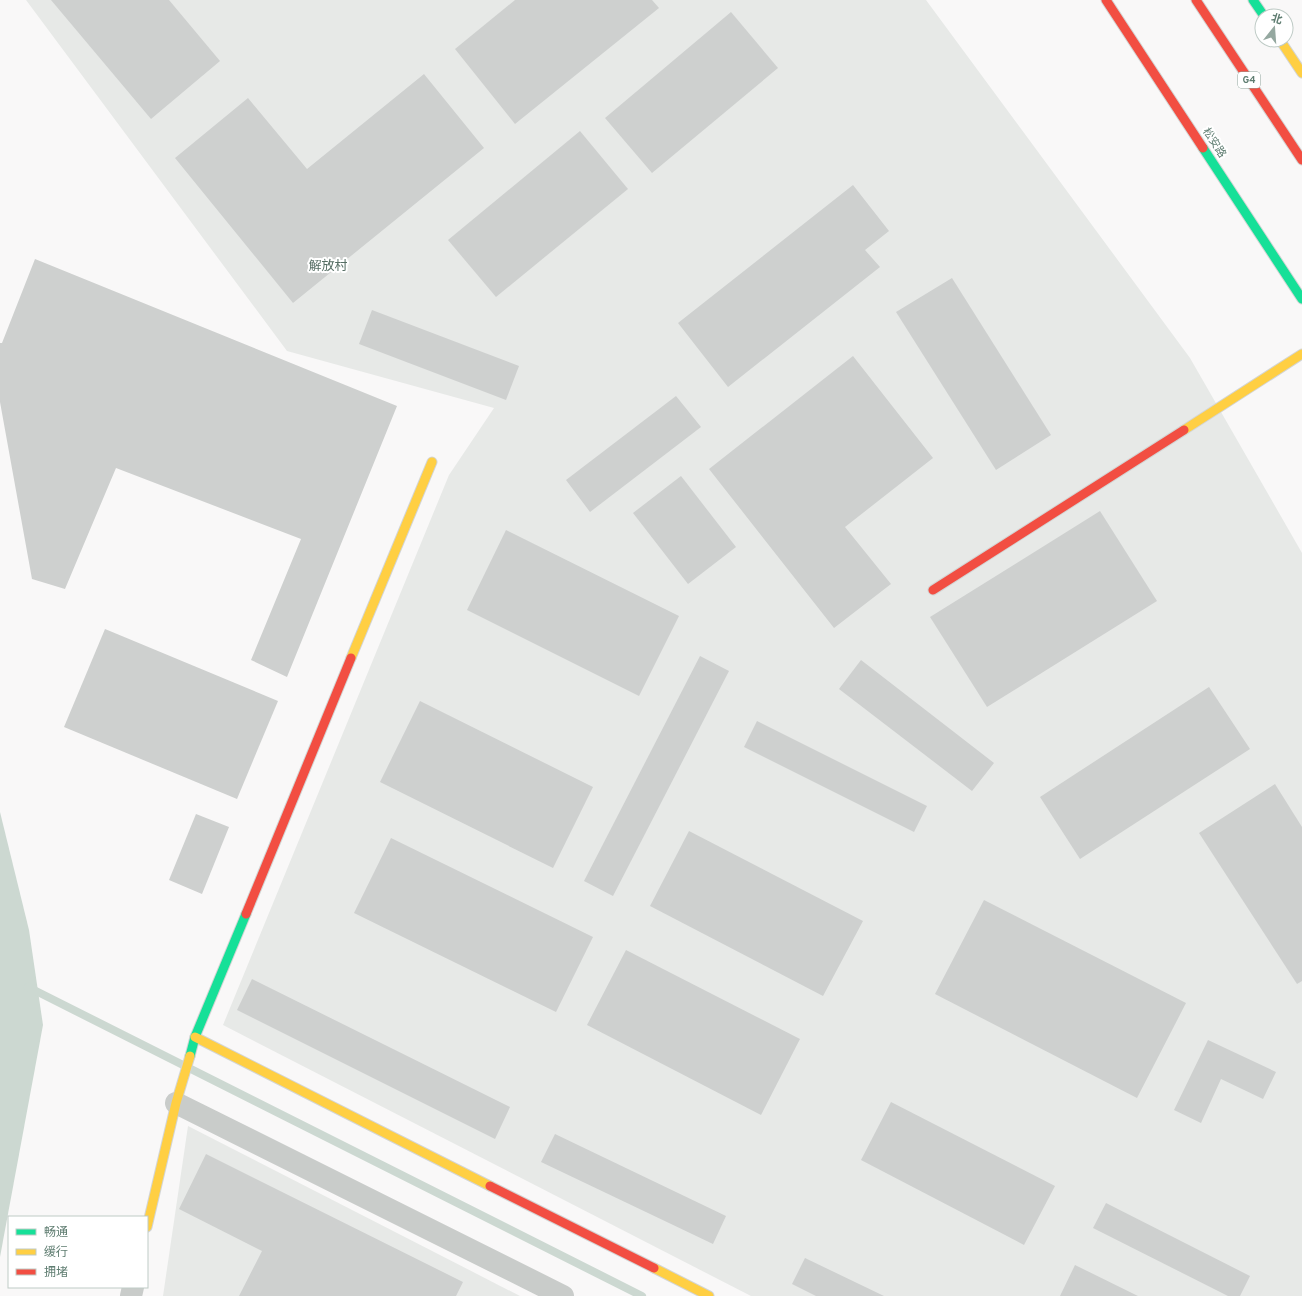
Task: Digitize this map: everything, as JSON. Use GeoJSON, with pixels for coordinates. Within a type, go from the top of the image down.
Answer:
{"type":"FeatureCollection","features":[{"type":"Feature","properties":{"kind":"main road","name":"松安路"},"geometry":{"type":"LineString","coordinates":[[1106,0],[1302,299]]}},
{"type":"Feature","properties":{"kind":"main road","name":"G4"},"geometry":{"type":"LineString","coordinates":[[1196,0],[1302,160]]}},
{"type":"Feature","properties":{"kind":"main road"},"geometry":{"type":"LineString","coordinates":[[1285,48],[1302,73]]}},
{"type":"Feature","properties":{"kind":"main road"},"geometry":{"type":"LineString","coordinates":[[933,590],[1302,354]]}},
{"type":"Feature","properties":{"kind":"main road"},"geometry":{"type":"LineString","coordinates":[[148,1223],[178,1095],[195,1037],[432,462]]}},
{"type":"Feature","properties":{"kind":"main road"},"geometry":{"type":"LineString","coordinates":[[195,1037],[709,1296]]}},
{"type":"Feature","properties":{"kind":"street"},"geometry":{"type":"LineString","coordinates":[[178,1095],[563,1296]]}},
{"type":"Feature","properties":{"kind":"shaded area"},"geometry":{"type":"Polygon","coordinates":[[[26,0],[926,0],[1190,358],[1302,553],[1302,1296],[751,1296],[223,1025],[449,475],[494,408],[287,351],[26,0]]]}},
{"type":"Feature","properties":{"kind":"shaded area"},"geometry":{"type":"Polygon","coordinates":[[[0,812],[29,930],[43,1025],[0,1257],[0,812]]]}},
{"type":"Feature","properties":{"kind":"shaded area"},"geometry":{"type":"Polygon","coordinates":[[[188,1126],[520,1296],[163,1296],[188,1126]]]}},
{"type":"Feature","properties":{"kind":"building"},"geometry":{"type":"Polygon","coordinates":[[[51,0],[169,0],[220,61],[151,119],[51,0]]]}},
{"type":"Feature","properties":{"kind":"building"},"geometry":{"type":"Polygon","coordinates":[[[515,0],[652,0],[659,8],[515,124],[455,49],[515,0]]]}},
{"type":"Feature","properties":{"kind":"building"},"geometry":{"type":"Polygon","coordinates":[[[731,12],[778,68],[652,173],[605,118],[731,12]]]}},
{"type":"Feature","properties":{"kind":"building"},"geometry":{"type":"Polygon","coordinates":[[[424,74],[484,148],[293,303],[175,158],[248,98],[307,169],[424,74]]]}},
{"type":"Feature","properties":{"kind":"building"},"geometry":{"type":"Polygon","coordinates":[[[580,131],[628,189],[496,297],[448,240],[580,131]]]}},
{"type":"Feature","properties":{"kind":"building"},"geometry":{"type":"Polygon","coordinates":[[[853,185],[889,231],[865,250],[880,267],[728,387],[678,323],[853,185]]]}},
{"type":"Feature","properties":{"kind":"building"},"geometry":{"type":"Polygon","coordinates":[[[35,259],[397,406],[287,677],[251,660],[301,539],[116,468],[65,589],[32,579],[0,402],[0,343],[2,343],[35,259]]]}},
{"type":"Feature","properties":{"kind":"building"},"geometry":{"type":"Polygon","coordinates":[[[952,278],[1051,435],[996,470],[896,312],[952,278]]]}},
{"type":"Feature","properties":{"kind":"building"},"geometry":{"type":"Polygon","coordinates":[[[372,310],[519,366],[506,400],[359,344],[372,310]]]}},
{"type":"Feature","properties":{"kind":"building"},"geometry":{"type":"Polygon","coordinates":[[[853,356],[933,458],[845,527],[891,584],[834,628],[709,469],[853,356]]]}},
{"type":"Feature","properties":{"kind":"building"},"geometry":{"type":"Polygon","coordinates":[[[676,396],[701,427],[590,512],[566,480],[676,396]]]}},
{"type":"Feature","properties":{"kind":"building"},"geometry":{"type":"Polygon","coordinates":[[[681,476],[736,547],[688,584],[633,513],[681,476]]]}},
{"type":"Feature","properties":{"kind":"building"},"geometry":{"type":"Polygon","coordinates":[[[1100,511],[1157,601],[987,707],[930,617],[1100,511]]]}},
{"type":"Feature","properties":{"kind":"building"},"geometry":{"type":"Polygon","coordinates":[[[506,530],[679,616],[639,696],[467,610],[506,530]]]}},
{"type":"Feature","properties":{"kind":"building"},"geometry":{"type":"Polygon","coordinates":[[[105,629],[278,701],[237,799],[64,727],[105,629]]]}},
{"type":"Feature","properties":{"kind":"building"},"geometry":{"type":"Polygon","coordinates":[[[700,656],[729,671],[613,896],[584,881],[700,656]]]}},
{"type":"Feature","properties":{"kind":"building"},"geometry":{"type":"Polygon","coordinates":[[[861,660],[994,763],[972,791],[839,689],[861,660]]]}},
{"type":"Feature","properties":{"kind":"building"},"geometry":{"type":"Polygon","coordinates":[[[1209,687],[1250,749],[1080,859],[1040,797],[1209,687]]]}},
{"type":"Feature","properties":{"kind":"building"},"geometry":{"type":"Polygon","coordinates":[[[420,701],[593,787],[553,868],[380,782],[420,701]]]}},
{"type":"Feature","properties":{"kind":"building"},"geometry":{"type":"Polygon","coordinates":[[[757,721],[927,806],[914,832],[744,747],[757,721]]]}},
{"type":"Feature","properties":{"kind":"building"},"geometry":{"type":"Polygon","coordinates":[[[1275,784],[1302,827],[1302,981],[1297,984],[1199,833],[1275,784]]]}},
{"type":"Feature","properties":{"kind":"building"},"geometry":{"type":"Polygon","coordinates":[[[196,814],[229,827],[202,894],[169,880],[196,814]]]}},
{"type":"Feature","properties":{"kind":"building"},"geometry":{"type":"Polygon","coordinates":[[[689,831],[863,921],[823,996],[650,906],[689,831]]]}},
{"type":"Feature","properties":{"kind":"building"},"geometry":{"type":"Polygon","coordinates":[[[391,838],[593,937],[556,1012],[354,913],[391,838]]]}},
{"type":"Feature","properties":{"kind":"building"},"geometry":{"type":"Polygon","coordinates":[[[984,900],[1186,1003],[1137,1098],[935,994],[984,900]]]}},
{"type":"Feature","properties":{"kind":"building"},"geometry":{"type":"Polygon","coordinates":[[[626,950],[800,1039],[761,1115],[587,1025],[626,950]]]}},
{"type":"Feature","properties":{"kind":"building"},"geometry":{"type":"Polygon","coordinates":[[[252,979],[510,1107],[495,1139],[237,1010],[252,979]]]}},
{"type":"Feature","properties":{"kind":"building"},"geometry":{"type":"Polygon","coordinates":[[[1208,1040],[1276,1072],[1263,1099],[1221,1079],[1201,1123],[1174,1110],[1208,1040]]]}},
{"type":"Feature","properties":{"kind":"building"},"geometry":{"type":"Polygon","coordinates":[[[891,1102],[1055,1186],[1024,1245],[861,1160],[891,1102]]]}},
{"type":"Feature","properties":{"kind":"building"},"geometry":{"type":"Polygon","coordinates":[[[555,1134],[726,1216],[713,1244],[541,1162],[555,1134]]]}},
{"type":"Feature","properties":{"kind":"building"},"geometry":{"type":"Polygon","coordinates":[[[206,1154],[463,1282],[456,1296],[239,1296],[262,1251],[179,1209],[206,1154]]]}},
{"type":"Feature","properties":{"kind":"building"},"geometry":{"type":"Polygon","coordinates":[[[1106,1203],[1250,1276],[1240,1296],[1228,1296],[1093,1228],[1106,1203]]]}},
{"type":"Feature","properties":{"kind":"building"},"geometry":{"type":"Polygon","coordinates":[[[805,1258],[884,1296],[816,1296],[792,1284],[805,1258]]]}},
{"type":"Feature","properties":{"kind":"building"},"geometry":{"type":"Polygon","coordinates":[[[1075,1265],[1138,1296],[1060,1296],[1075,1265]]]}},
{"type":"Feature","properties":{"kind":"waterway"},"geometry":{"type":"LineString","coordinates":[[28,987],[642,1296]]}},
{"type":"Feature","properties":{"kind":"traffic: fast"},"geometry":{"type":"LineString","coordinates":[[1253,0],[1258,8]]}},
{"type":"Feature","properties":{"kind":"traffic: fast"},"geometry":{"type":"LineString","coordinates":[[1203,148],[1302,299]]}},
{"type":"Feature","properties":{"kind":"traffic: fast"},"geometry":{"type":"LineString","coordinates":[[190,1056],[195,1037],[246,914]]}},
{"type":"Feature","properties":{"kind":"traffic: slow"},"geometry":{"type":"LineString","coordinates":[[1285,48],[1302,73]]}},
{"type":"Feature","properties":{"kind":"traffic: slow"},"geometry":{"type":"LineString","coordinates":[[1184,430],[1302,354]]}},
{"type":"Feature","properties":{"kind":"traffic: slow"},"geometry":{"type":"LineString","coordinates":[[351,658],[432,462]]}},
{"type":"Feature","properties":{"kind":"traffic: slow"},"geometry":{"type":"LineString","coordinates":[[195,1037],[490,1186]]}},
{"type":"Feature","properties":{"kind":"traffic: slow"},"geometry":{"type":"LineString","coordinates":[[148,1223],[176,1103],[190,1056]]}},
{"type":"Feature","properties":{"kind":"traffic: slow"},"geometry":{"type":"LineString","coordinates":[[654,1268],[709,1296]]}},
{"type":"Feature","properties":{"kind":"traffic: jam"},"geometry":{"type":"LineString","coordinates":[[1106,0],[1203,148]]}},
{"type":"Feature","properties":{"kind":"traffic: jam"},"geometry":{"type":"LineString","coordinates":[[1196,0],[1302,160]]}},
{"type":"Feature","properties":{"kind":"traffic: jam"},"geometry":{"type":"LineString","coordinates":[[933,590],[1184,430]]}},
{"type":"Feature","properties":{"kind":"traffic: jam"},"geometry":{"type":"LineString","coordinates":[[246,914],[351,658]]}},
{"type":"Feature","properties":{"kind":"traffic: jam"},"geometry":{"type":"LineString","coordinates":[[490,1186],[654,1268]]}},
{"type":"Feature","properties":{"kind":"district","name":"解放村"},"geometry":{"type":"Point","coordinates":[328,267]}}]}
